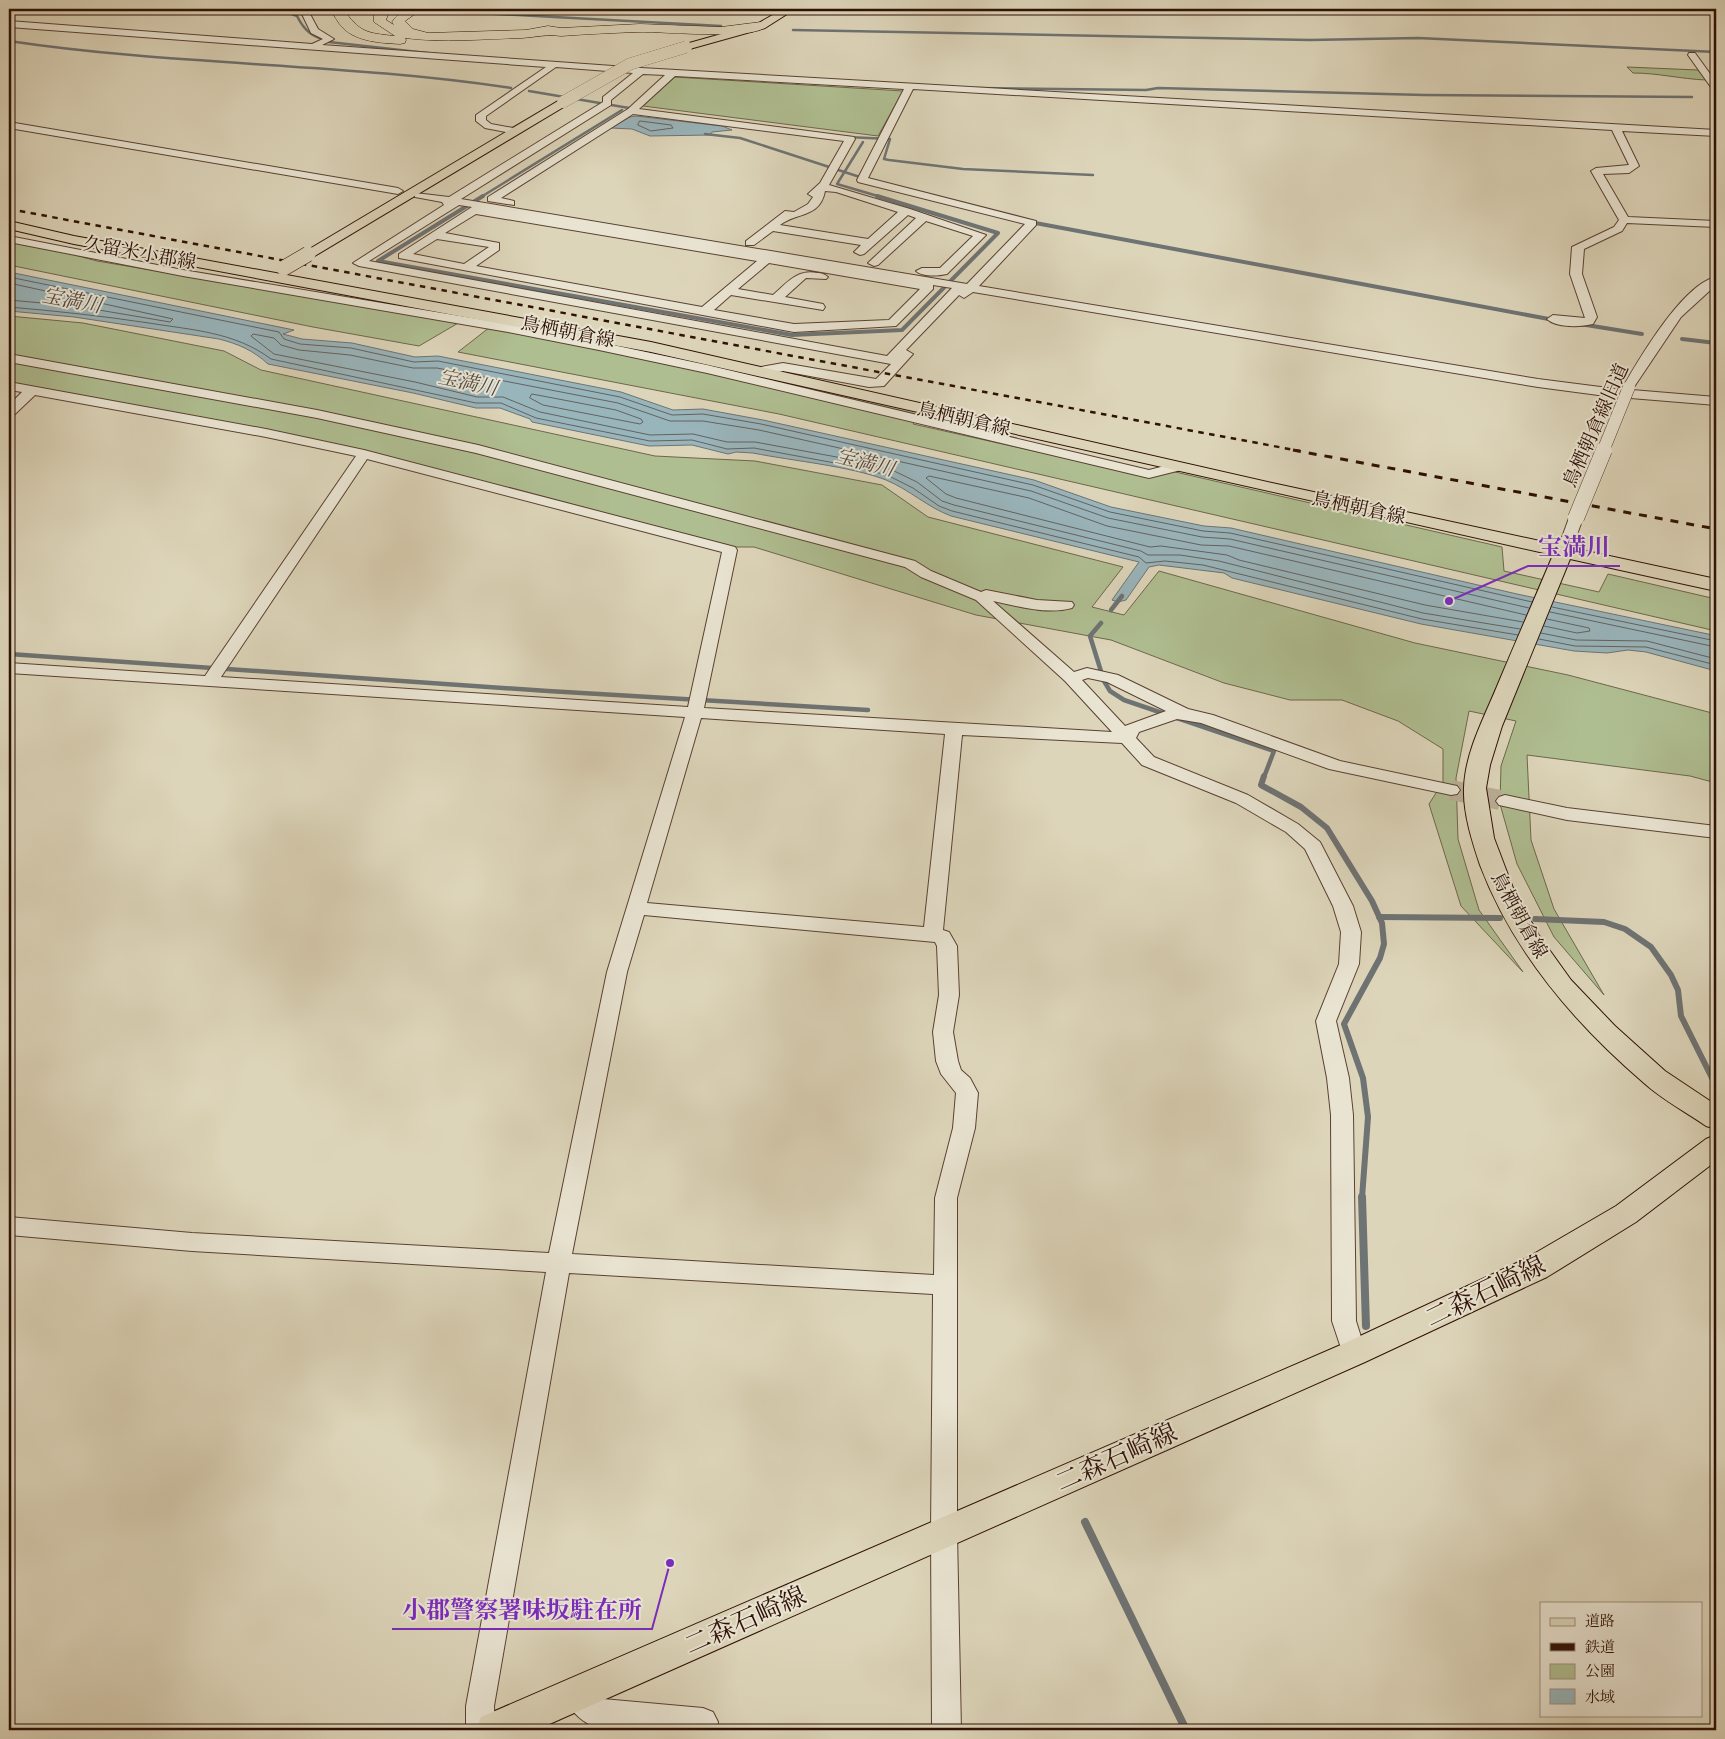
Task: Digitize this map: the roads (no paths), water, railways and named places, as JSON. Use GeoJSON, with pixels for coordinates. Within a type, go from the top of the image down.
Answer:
{"type":"FeatureCollection","features":[{"type":"Feature","properties":{"kind":"highway"},"geometry":{"type":"LineString","coordinates":[[336,9],[348,25],[367,35],[398,40],[454,40],[538,34]]}},
{"type":"Feature","properties":{"kind":"highway"},"geometry":{"type":"LineString","coordinates":[[375,9],[370,15],[370,24],[378,30],[400,36],[454,40]]}},
{"type":"Feature","properties":{"kind":"highway"},"geometry":{"type":"LineString","coordinates":[[384,9],[380,15],[380,22],[386,28],[399,33],[428,37],[538,34],[549,38],[562,33],[676,28],[721,32],[762,26]]}},
{"type":"Feature","properties":{"kind":"highway"},"geometry":{"type":"LineString","coordinates":[[416,9],[402,16],[398,22],[409,32],[428,37]]}},
{"type":"Feature","properties":{"kind":"highway"},"geometry":{"type":"LineString","coordinates":[[676,28],[690,30],[715,40]]}},
{"type":"Feature","properties":{"kind":"highway"},"geometry":{"type":"LineString","coordinates":[[562,33],[659,30],[684,32],[715,40]]}},
{"type":"Feature","properties":{"kind":"main road"},"geometry":{"type":"LineString","coordinates":[[278,272],[630,64],[762,26],[790,9]]}},
{"type":"Feature","properties":{"kind":"main road","name":"久留米小郡線"},"geometry":{"type":"LineString","coordinates":[[9,225],[74,240],[278,272]]}},
{"type":"Feature","properties":{"kind":"main road","name":"鳥栖朝倉線"},"geometry":{"type":"LineString","coordinates":[[278,272],[760,371],[1176,466],[1564,551],[1553,573],[1495,718],[1479,765],[1474,788],[1482,838],[1501,888],[1527,937],[1562,986],[1606,1033],[1655,1078],[1716,1119]]}},
{"type":"Feature","properties":{"kind":"main road"},"geometry":{"type":"LineString","coordinates":[[1564,551],[1713,585]]}},
{"type":"Feature","properties":{"kind":"main road","name":"二森石崎線"},"geometry":{"type":"LineString","coordinates":[[494,1730],[1354,1352],[1536,1268],[1626,1214],[1716,1146]]}},
{"type":"Feature","properties":{"kind":"street"},"geometry":{"type":"LineString","coordinates":[[308,9],[306,14],[314,31],[330,40],[312,47]]}},
{"type":"Feature","properties":{"kind":"street"},"geometry":{"type":"LineString","coordinates":[[9,24],[640,71],[1716,133]]}},
{"type":"Feature","properties":{"kind":"street"},"geometry":{"type":"LineString","coordinates":[[1692,55],[1716,88]]}},
{"type":"Feature","properties":{"kind":"street"},"geometry":{"type":"LineString","coordinates":[[516,130],[488,126],[481,121],[481,115],[554,65]]}},
{"type":"Feature","properties":{"kind":"street"},"geometry":{"type":"LineString","coordinates":[[640,71],[606,99],[608,104],[359,263],[890,360],[921,334],[970,287],[1032,223],[862,180],[910,87]]}},
{"type":"Feature","properties":{"kind":"street"},"geometry":{"type":"LineString","coordinates":[[1703,72],[1716,71]]}},
{"type":"Feature","properties":{"kind":"street"},"geometry":{"type":"LineString","coordinates":[[673,73],[631,111],[492,199],[783,248],[970,287],[1538,382],[1606,392],[1716,401]]}},
{"type":"Feature","properties":{"kind":"street"},"geometry":{"type":"LineString","coordinates":[[631,111],[850,139],[821,187],[818,201],[804,212],[775,224],[750,243]]}},
{"type":"Feature","properties":{"kind":"street"},"geometry":{"type":"LineString","coordinates":[[9,126],[398,191]]}},
{"type":"Feature","properties":{"kind":"street"},"geometry":{"type":"LineString","coordinates":[[1616,128],[1634,166],[1629,170],[1596,171],[1624,220]]}},
{"type":"Feature","properties":{"kind":"street"},"geometry":{"type":"LineString","coordinates":[[419,195],[939,273],[943,272],[979,236],[977,233],[924,216],[836,189],[821,187]]}},
{"type":"Feature","properties":{"kind":"street"},"geometry":{"type":"LineString","coordinates":[[348,263],[455,201]]}},
{"type":"Feature","properties":{"kind":"street"},"geometry":{"type":"LineString","coordinates":[[474,210],[766,260],[845,260],[928,287],[892,324],[794,328],[403,256],[434,234],[474,210]]}},
{"type":"Feature","properties":{"kind":"street"},"geometry":{"type":"LineString","coordinates":[[845,260],[874,240],[906,211]]}},
{"type":"Feature","properties":{"kind":"street"},"geometry":{"type":"LineString","coordinates":[[874,264],[924,216]]}},
{"type":"Feature","properties":{"kind":"street"},"geometry":{"type":"LineString","coordinates":[[1624,220],[1716,224]]}},
{"type":"Feature","properties":{"kind":"street"},"geometry":{"type":"LineString","coordinates":[[1553,319],[1575,322],[1589,321],[1591,317],[1576,274],[1578,247],[1618,229],[1624,220]]}},
{"type":"Feature","properties":{"kind":"street"},"geometry":{"type":"LineString","coordinates":[[775,224],[803,232],[874,240]]}},
{"type":"Feature","properties":{"kind":"street"},"geometry":{"type":"LineString","coordinates":[[775,224],[874,240]]}},
{"type":"Feature","properties":{"kind":"street"},"geometry":{"type":"LineString","coordinates":[[783,248],[803,232]]}},
{"type":"Feature","properties":{"kind":"street"},"geometry":{"type":"LineString","coordinates":[[434,234],[495,245],[495,248],[465,268]]}},
{"type":"Feature","properties":{"kind":"street"},"geometry":{"type":"LineString","coordinates":[[9,239],[183,273],[498,326],[590,344],[707,369],[1149,474],[1176,466]]}},
{"type":"Feature","properties":{"kind":"street"},"geometry":{"type":"LineString","coordinates":[[704,312],[766,260]]}},
{"type":"Feature","properties":{"kind":"street"},"geometry":{"type":"LineString","coordinates":[[776,299],[807,274],[863,284]]}},
{"type":"Feature","properties":{"kind":"street","name":"鳥栖朝倉線旧道"},"geometry":{"type":"LineString","coordinates":[[1564,551],[1629,387],[1674,317],[1704,288],[1716,280]]}},
{"type":"Feature","properties":{"kind":"street"},"geometry":{"type":"LineString","coordinates":[[760,371],[783,367],[869,384],[879,383],[957,290]]}},
{"type":"Feature","properties":{"kind":"street"},"geometry":{"type":"LineString","coordinates":[[729,291],[819,307]]}},
{"type":"Feature","properties":{"kind":"street"},"geometry":{"type":"LineString","coordinates":[[9,358],[317,414],[478,449],[910,564],[926,574],[981,597],[992,610],[1071,678],[1148,761],[1242,799],[1292,828],[1313,846],[1343,906],[1351,932],[1349,964],[1326,1021],[1338,1078],[1342,1115],[1344,1321],[1354,1352]]}},
{"type":"Feature","properties":{"kind":"street"},"geometry":{"type":"LineString","coordinates":[[9,386],[266,433],[364,454],[730,550],[697,703],[617,972],[558,1263],[480,1706],[480,1730]]}},
{"type":"Feature","properties":{"kind":"street"},"geometry":{"type":"LineString","coordinates":[[9,412],[31,391]]}},
{"type":"Feature","properties":{"kind":"street"},"geometry":{"type":"LineString","coordinates":[[216,672],[364,454]]}},
{"type":"Feature","properties":{"kind":"street"},"geometry":{"type":"LineString","coordinates":[[981,597],[986,594],[1037,606],[1066,606]]}},
{"type":"Feature","properties":{"kind":"street"},"geometry":{"type":"LineString","coordinates":[[9,668],[216,672],[697,703],[954,729],[1128,738]]}},
{"type":"Feature","properties":{"kind":"street"},"geometry":{"type":"LineString","coordinates":[[1071,678],[1087,673],[1112,678],[1182,713],[1207,719],[1335,765],[1451,790]]}},
{"type":"Feature","properties":{"kind":"street"},"geometry":{"type":"LineString","coordinates":[[1128,738],[1131,729],[1182,713]]}},
{"type":"Feature","properties":{"kind":"street"},"geometry":{"type":"LineString","coordinates":[[933,934],[954,729]]}},
{"type":"Feature","properties":{"kind":"street"},"geometry":{"type":"LineString","coordinates":[[1504,801],[1567,814],[1716,832]]}},
{"type":"Feature","properties":{"kind":"street"},"geometry":{"type":"LineString","coordinates":[[636,908],[933,934],[942,937],[948,946],[949,995],[943,1032],[946,1061],[952,1074],[962,1084],[967,1093],[964,1128],[946,1198],[944,1533],[947,1730]]}},
{"type":"Feature","properties":{"kind":"street"},"geometry":{"type":"LineString","coordinates":[[9,1226],[192,1242],[945,1285]]}},
{"type":"Feature","properties":{"kind":"street"},"geometry":{"type":"LineString","coordinates":[[577,1694],[596,1713],[703,1722],[702,1730]]}},
{"type":"Feature","properties":{"kind":"water"},"geometry":{"type":"Polygon","coordinates":[[[636,116],[722,126],[732,130],[712,132],[710,135],[650,136],[632,129],[611,128],[630,117],[636,116]]]}},
{"type":"Feature","properties":{"kind":"water"},"geometry":{"type":"Polygon","coordinates":[[[9,272],[294,330],[283,334],[302,339],[352,343],[415,357],[438,356],[621,392],[673,410],[703,409],[763,420],[1034,480],[1111,507],[1204,526],[1231,528],[1517,594],[1708,634],[1716,636],[1716,671],[1646,652],[1628,650],[1607,653],[1574,651],[1421,624],[1232,578],[1224,573],[1159,565],[1149,567],[1126,600],[1118,602],[1112,600],[1139,562],[951,516],[895,484],[872,475],[839,467],[753,453],[736,452],[728,454],[692,445],[649,446],[532,422],[530,419],[500,408],[476,408],[413,393],[268,364],[245,348],[219,339],[74,317],[9,311],[9,272]]]}},
{"type":"Feature","properties":{"kind":"waterway"},"geometry":{"type":"LineString","coordinates":[[278,9],[297,16],[310,33],[329,42],[454,56]]}},
{"type":"Feature","properties":{"kind":"waterway"},"geometry":{"type":"LineString","coordinates":[[441,9],[461,12],[721,26]]}},
{"type":"Feature","properties":{"kind":"waterway"},"geometry":{"type":"LineString","coordinates":[[793,30],[1310,40],[1418,38],[1716,52]]}},
{"type":"Feature","properties":{"kind":"waterway"},"geometry":{"type":"LineString","coordinates":[[9,41],[135,55],[386,74],[511,88]]}},
{"type":"Feature","properties":{"kind":"waterway"},"geometry":{"type":"LineString","coordinates":[[977,88],[1146,90],[1158,88],[1424,95],[1692,97]]}},
{"type":"Feature","properties":{"kind":"waterway"},"geometry":{"type":"LineString","coordinates":[[529,91],[635,109]]}},
{"type":"Feature","properties":{"kind":"waterway"},"geometry":{"type":"LineString","coordinates":[[481,197],[622,110]]}},
{"type":"Feature","properties":{"kind":"waterway"},"geometry":{"type":"LineString","coordinates":[[705,134],[740,138],[844,172]]}},
{"type":"Feature","properties":{"kind":"waterway"},"geometry":{"type":"LineString","coordinates":[[847,137],[890,139],[884,159],[889,160],[963,169],[1093,175]]}},
{"type":"Feature","properties":{"kind":"waterway"},"geometry":{"type":"LineString","coordinates":[[844,172],[863,142]]}},
{"type":"Feature","properties":{"kind":"waterway"},"geometry":{"type":"LineString","coordinates":[[844,172],[866,179]]}},
{"type":"Feature","properties":{"kind":"waterway"},"geometry":{"type":"LineString","coordinates":[[844,172],[837,184],[881,197]]}},
{"type":"Feature","properties":{"kind":"waterway"},"geometry":{"type":"LineString","coordinates":[[483,196],[378,261],[792,335],[902,330],[998,233],[877,196]]}},
{"type":"Feature","properties":{"kind":"waterway"},"geometry":{"type":"LineString","coordinates":[[1030,222],[1554,320]]}},
{"type":"Feature","properties":{"kind":"waterway"},"geometry":{"type":"LineString","coordinates":[[1580,324],[1642,334]]}},
{"type":"Feature","properties":{"kind":"waterway"},"geometry":{"type":"LineString","coordinates":[[1682,339],[1716,343]]}},
{"type":"Feature","properties":{"kind":"waterway"},"geometry":{"type":"LineString","coordinates":[[1111,610],[1122,596]]}},
{"type":"Feature","properties":{"kind":"waterway"},"geometry":{"type":"LineString","coordinates":[[1101,623],[1090,636],[1104,681],[1110,691],[1124,700],[1274,751],[1264,777]]}},
{"type":"Feature","properties":{"kind":"waterway"},"geometry":{"type":"LineString","coordinates":[[9,654],[548,691],[868,710]]}},
{"type":"Feature","properties":{"kind":"waterway"},"geometry":{"type":"LineString","coordinates":[[1264,776],[1261,785],[1301,807],[1327,828],[1372,901],[1379,917]]}},
{"type":"Feature","properties":{"kind":"waterway"},"geometry":{"type":"LineString","coordinates":[[1362,1198],[1368,1117],[1363,1078],[1344,1024],[1380,958],[1384,944],[1382,923],[1379,917]]}},
{"type":"Feature","properties":{"kind":"waterway"},"geometry":{"type":"LineString","coordinates":[[1379,917],[1500,918]]}},
{"type":"Feature","properties":{"kind":"waterway"},"geometry":{"type":"LineString","coordinates":[[1535,919],[1604,922],[1625,929],[1651,947],[1671,975],[1678,990],[1681,1016],[1716,1086]]}},
{"type":"Feature","properties":{"kind":"waterway"},"geometry":{"type":"LineString","coordinates":[[1362,1198],[1366,1326]]}},
{"type":"Feature","properties":{"kind":"waterway"},"geometry":{"type":"LineString","coordinates":[[1085,1522],[1186,1730]]}},
{"type":"Feature","properties":{"kind":"tunnel"},"geometry":{"type":"LineString","coordinates":[[1451,790],[1505,801]]}},
{"type":"Feature","properties":{"kind":"railway"},"geometry":{"type":"LineString","coordinates":[[9,209],[1300,451]]}},
{"type":"Feature","properties":{"kind":"railway"},"geometry":{"type":"LineString","coordinates":[[1293,450],[1716,529]]}},
{"type":"Feature","properties":{"kind":"place","name":"宝満川"},"geometry":{"type":"Point","coordinates":[1449,601]}},
{"type":"Feature","properties":{"kind":"place","name":"小郡警察署味坂駐在所"},"geometry":{"type":"Point","coordinates":[670,1563]}}]}
